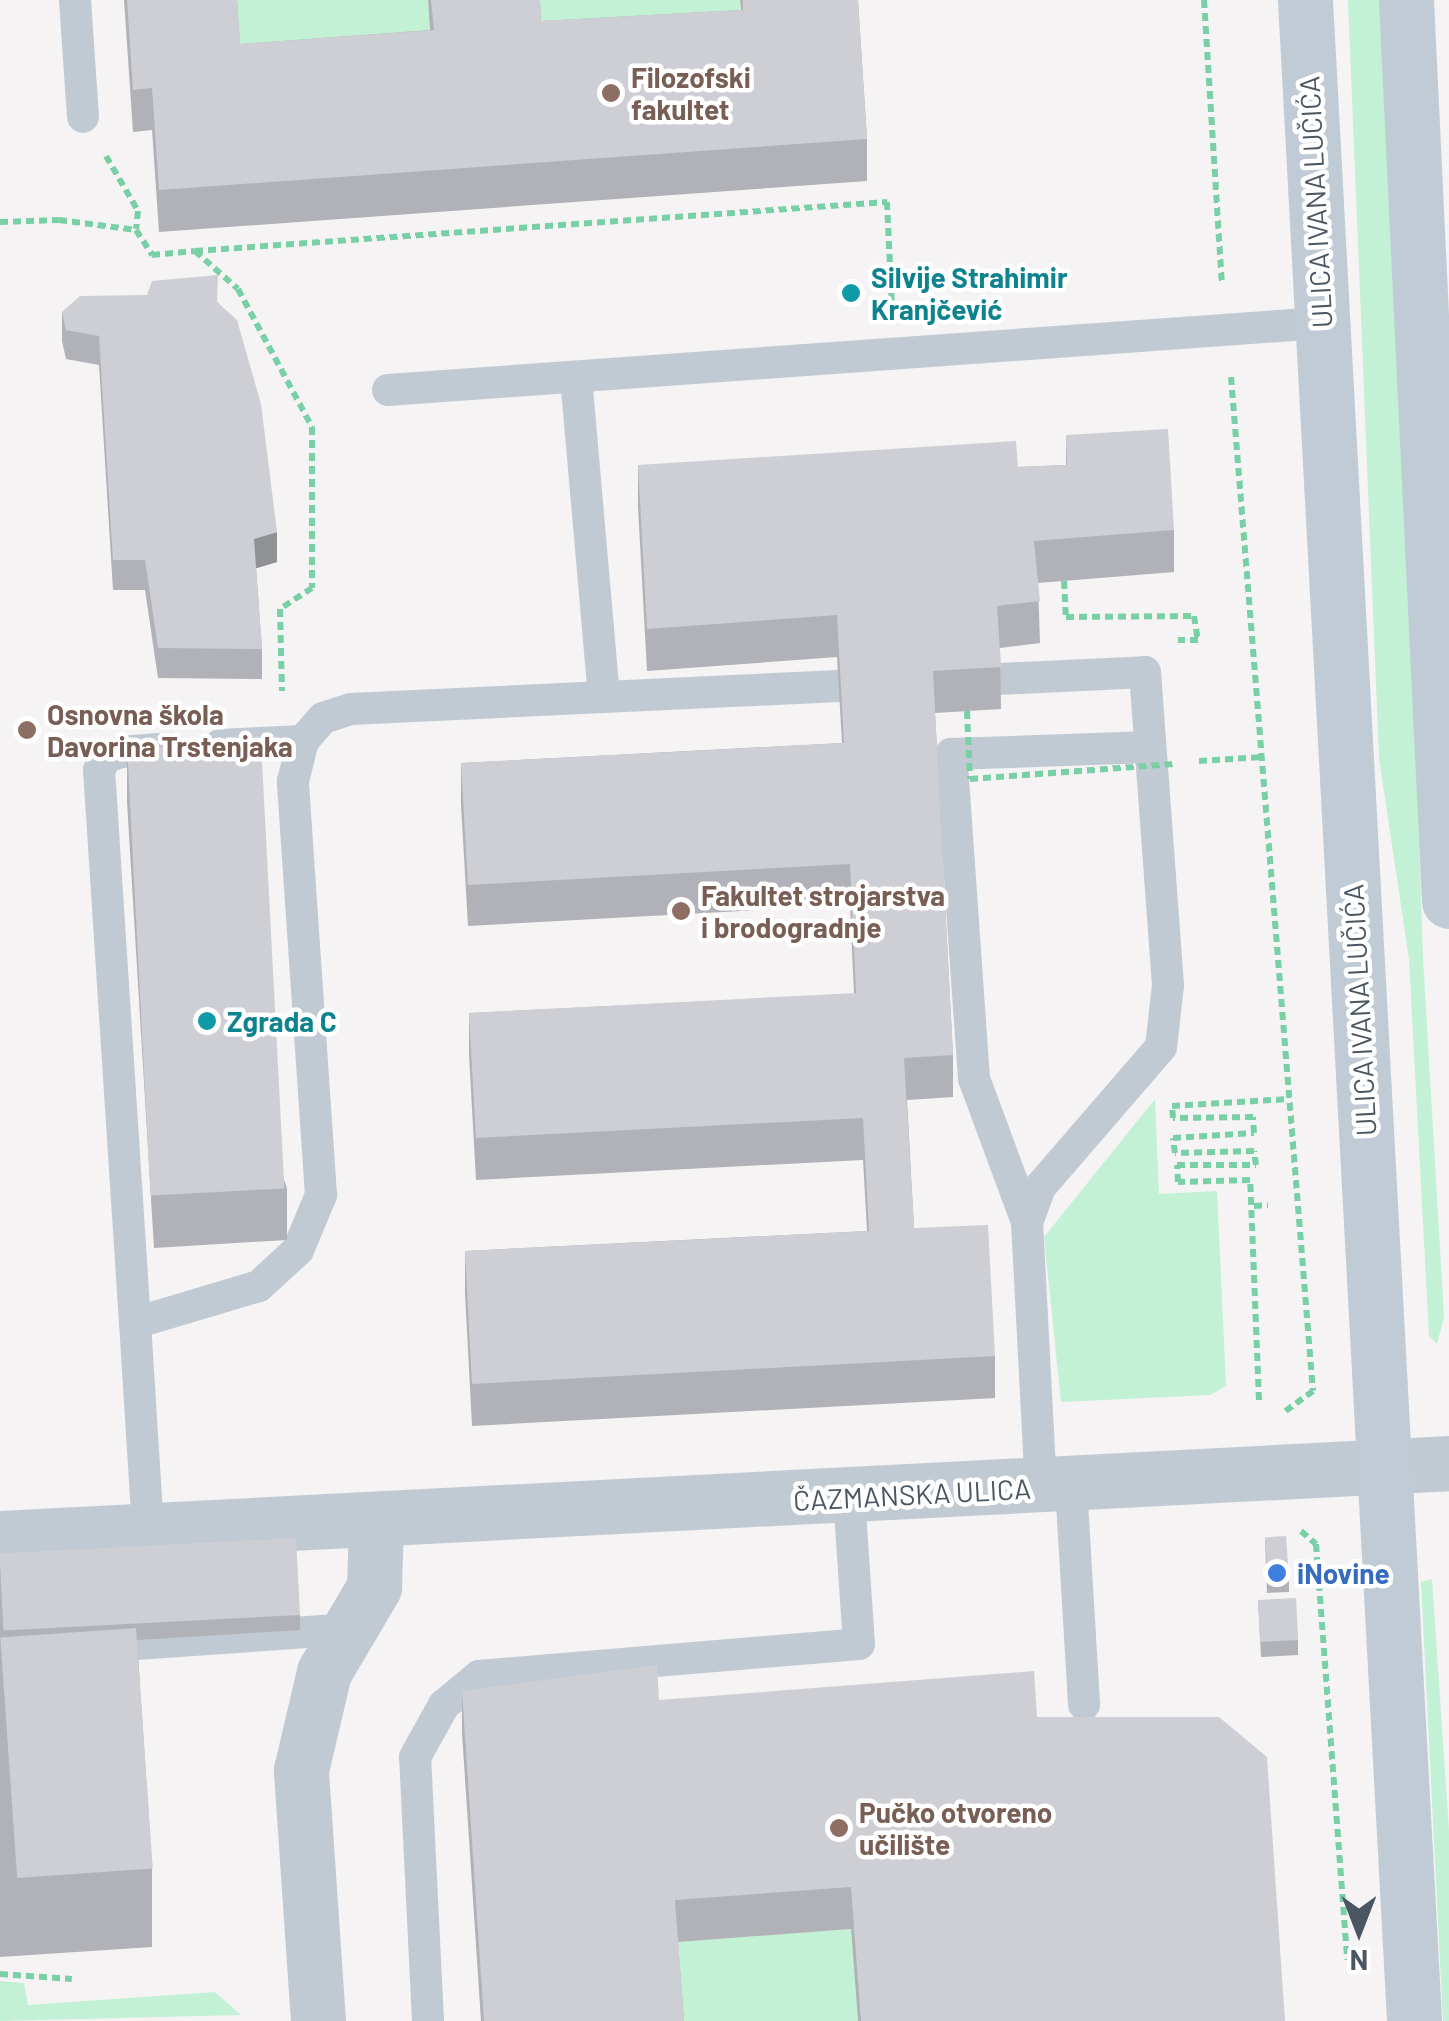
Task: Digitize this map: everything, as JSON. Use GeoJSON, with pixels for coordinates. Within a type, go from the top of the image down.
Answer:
{"type":"FeatureCollection","features":[{"type":"Feature","properties":{"kind":"street","name":"ULICA IVANA LUČIĆA"},"geometry":{"type":"LineString","coordinates":[[1305,0],[1414,2021]]}},
{"type":"Feature","properties":{"kind":"street"},"geometry":{"type":"LineString","coordinates":[[1406,0],[1449,901]]}},
{"type":"Feature","properties":{"kind":"street","name":"ČAZMANSKA ULICA"},"geometry":{"type":"LineString","coordinates":[[0,1538],[376,1524],[1449,1464]]}},
{"type":"Feature","properties":{"kind":"street"},"geometry":{"type":"LineString","coordinates":[[318,2021],[301,1770],[324,1672],[353,1629],[374,1587],[376,1524]]}},
{"type":"Feature","properties":{"kind":"lane"},"geometry":{"type":"LineString","coordinates":[[75,0],[82,117]]}},
{"type":"Feature","properties":{"kind":"lane"},"geometry":{"type":"LineString","coordinates":[[388,390],[1322,324]]}},
{"type":"Feature","properties":{"kind":"lane"},"geometry":{"type":"LineString","coordinates":[[576,377],[604,696]]}},
{"type":"Feature","properties":{"kind":"lane"},"geometry":{"type":"LineString","coordinates":[[999,679],[1145,672],[1162,755],[1168,985],[1162,1047],[1040,1187],[1027,1222]]}},
{"type":"Feature","properties":{"kind":"lane"},"geometry":{"type":"LineString","coordinates":[[148,1530],[99,770],[106,757],[121,752],[293,741],[324,718],[351,709],[839,686]]}},
{"type":"Feature","properties":{"kind":"lane"},"geometry":{"type":"LineString","coordinates":[[135,1323],[258,1286],[298,1250],[322,1195],[293,741]]}},
{"type":"Feature","properties":{"kind":"lane"},"geometry":{"type":"LineString","coordinates":[[1084,1705],[1027,1222],[974,1079],[950,754],[1162,755]]}},
{"type":"Feature","properties":{"kind":"lane"},"geometry":{"type":"LineString","coordinates":[[428,2021],[415,1757],[444,1705],[478,1676],[859,1644],[849,1498]]}},
{"type":"Feature","properties":{"kind":"lane"},"geometry":{"type":"LineString","coordinates":[[58,1650],[353,1629]]}},
{"type":"Feature","properties":{"kind":"path"},"geometry":{"type":"LineString","coordinates":[[1204,0],[1222,292]]}},
{"type":"Feature","properties":{"kind":"path"},"geometry":{"type":"LineString","coordinates":[[82,117],[124,179],[138,210],[136,230],[152,254],[887,202],[892,310],[909,308]]}},
{"type":"Feature","properties":{"kind":"path"},"geometry":{"type":"LineString","coordinates":[[0,222],[59,220],[136,230]]}},
{"type":"Feature","properties":{"kind":"path"},"geometry":{"type":"LineString","coordinates":[[195,250],[238,290],[312,427],[312,588],[280,609],[293,741]]}},
{"type":"Feature","properties":{"kind":"path"},"geometry":{"type":"LineString","coordinates":[[1228,356],[1313,1391],[1282,1408],[1284,1428]]}},
{"type":"Feature","properties":{"kind":"path"},"geometry":{"type":"LineString","coordinates":[[967,711],[970,779],[1162,755]]}},
{"type":"Feature","properties":{"kind":"path"},"geometry":{"type":"LineString","coordinates":[[1232,759],[1263,757]]}},
{"type":"Feature","properties":{"kind":"path"},"geometry":{"type":"LineString","coordinates":[[1258,1400],[1254,1206],[1250,1180],[1178,1182],[1177,1165],[1256,1165],[1254,1151],[1175,1153],[1173,1138],[1254,1133],[1253,1117],[1173,1118],[1172,1106],[1288,1099]]}},
{"type":"Feature","properties":{"kind":"path"},"geometry":{"type":"LineString","coordinates":[[1254,1206],[1268,1205]]}},
{"type":"Feature","properties":{"kind":"path"},"geometry":{"type":"LineString","coordinates":[[1286,1524],[1316,1544],[1349,1981]]}},
{"type":"Feature","properties":{"kind":"path"},"geometry":{"type":"LineString","coordinates":[[0,1974],[72,1979]]}},
{"type":"Feature","properties":{"kind":"green space"},"geometry":{"type":"Polygon","coordinates":[[[234,0],[428,0],[434,72],[240,86],[234,0]]]}},
{"type":"Feature","properties":{"kind":"green space"},"geometry":{"type":"Polygon","coordinates":[[[536,0],[740,0],[743,52],[541,63],[536,0]]]}},
{"type":"Feature","properties":{"kind":"green space"},"geometry":{"type":"Polygon","coordinates":[[[1348,0],[1390,0],[1423,958],[1444,1317],[1437,1344],[1429,1336],[1409,959],[1379,758],[1348,0]]]}},
{"type":"Feature","properties":{"kind":"green space"},"geometry":{"type":"Polygon","coordinates":[[[1155,1099],[1159,1194],[1217,1191],[1226,1386],[1210,1395],[1061,1402],[1044,1237],[1155,1099]]]}},
{"type":"Feature","properties":{"kind":"green space"},"geometry":{"type":"Polygon","coordinates":[[[1432,1579],[1449,1831],[1449,2021],[1443,2021],[1421,1582],[1432,1579]]]}},
{"type":"Feature","properties":{"kind":"green space"},"geometry":{"type":"Polygon","coordinates":[[[851,1929],[858,2021],[681,2021],[675,1942],[851,1929]]]}},
{"type":"Feature","properties":{"kind":"green space"},"geometry":{"type":"Polygon","coordinates":[[[0,1981],[24,1983],[28,2005],[215,1992],[241,2015],[0,2021],[0,1981]]]}},
{"type":"Feature","properties":{"kind":"building"},"geometry":{"type":"Polygon","coordinates":[[[127,0],[237,0],[240,44],[434,30],[431,0],[540,0],[541,21],[743,10],[743,0],[858,0],[867,139],[159,190],[152,88],[133,90],[127,0]]]}},
{"type":"Feature","properties":{"kind":"building"},"geometry":{"type":"Polygon","coordinates":[[[218,275],[217,302],[237,320],[261,404],[277,532],[254,539],[262,649],[158,648],[145,560],[113,560],[99,336],[66,330],[62,312],[80,296],[147,295],[152,281],[218,275]]]}},
{"type":"Feature","properties":{"kind":"building"},"geometry":{"type":"Polygon","coordinates":[[[1168,429],[1174,530],[1034,541],[1040,601],[997,606],[1001,667],[933,671],[953,1055],[904,1058],[914,1228],[988,1225],[995,1356],[472,1384],[465,1251],[869,1231],[863,1118],[476,1138],[469,1013],[856,993],[850,864],[468,885],[461,763],[844,743],[837,615],[647,629],[638,465],[1016,441],[1018,467],[1067,465],[1066,435],[1168,429]]]}},
{"type":"Feature","properties":{"kind":"building","name":"Zgrada C"},"geometry":{"type":"Polygon","coordinates":[[[261,742],[284,1188],[151,1195],[127,749],[261,742]]]}},
{"type":"Feature","properties":{"kind":"building"},"geometry":{"type":"Polygon","coordinates":[[[1286,1536],[1289,1577],[1268,1578],[1265,1537],[1286,1536]]]}},
{"type":"Feature","properties":{"kind":"building"},"geometry":{"type":"Polygon","coordinates":[[[296,1538],[300,1615],[3,1630],[0,1554],[296,1538]]]}},
{"type":"Feature","properties":{"kind":"building"},"geometry":{"type":"Polygon","coordinates":[[[1296,1598],[1298,1640],[1260,1642],[1258,1600],[1296,1598]]]}},
{"type":"Feature","properties":{"kind":"building"},"geometry":{"type":"Polygon","coordinates":[[[136,1628],[153,1868],[17,1878],[0,1637],[136,1628]]]}},
{"type":"Feature","properties":{"kind":"building"},"geometry":{"type":"Polygon","coordinates":[[[657,1665],[659,1700],[1034,1671],[1037,1717],[1219,1717],[1267,1757],[1285,2021],[861,2021],[851,1887],[675,1900],[684,2021],[484,2021],[462,1691],[657,1665]]]}},
{"type":"Feature","properties":{"kind":"place","name":"Filozofski fakultet"},"geometry":{"type":"Point","coordinates":[611,93]}},
{"type":"Feature","properties":{"kind":"place","name":"Silvije Strahimir Kranjčević"},"geometry":{"type":"Point","coordinates":[851,293]}},
{"type":"Feature","properties":{"kind":"place","name":"Osnovna škola Davorina Trstenjaka"},"geometry":{"type":"Point","coordinates":[27,730]}},
{"type":"Feature","properties":{"kind":"place","name":"Fakultet strojarstva i brodogradnje"},"geometry":{"type":"Point","coordinates":[681,911]}},
{"type":"Feature","properties":{"kind":"place","name":"Zgrada C"},"geometry":{"type":"Point","coordinates":[207,1021]}},
{"type":"Feature","properties":{"kind":"place","name":"iNovine"},"geometry":{"type":"Point","coordinates":[1277,1573]}},
{"type":"Feature","properties":{"kind":"place","name":"Pučko otvoreno učilište"},"geometry":{"type":"Point","coordinates":[839,1828]}}]}
